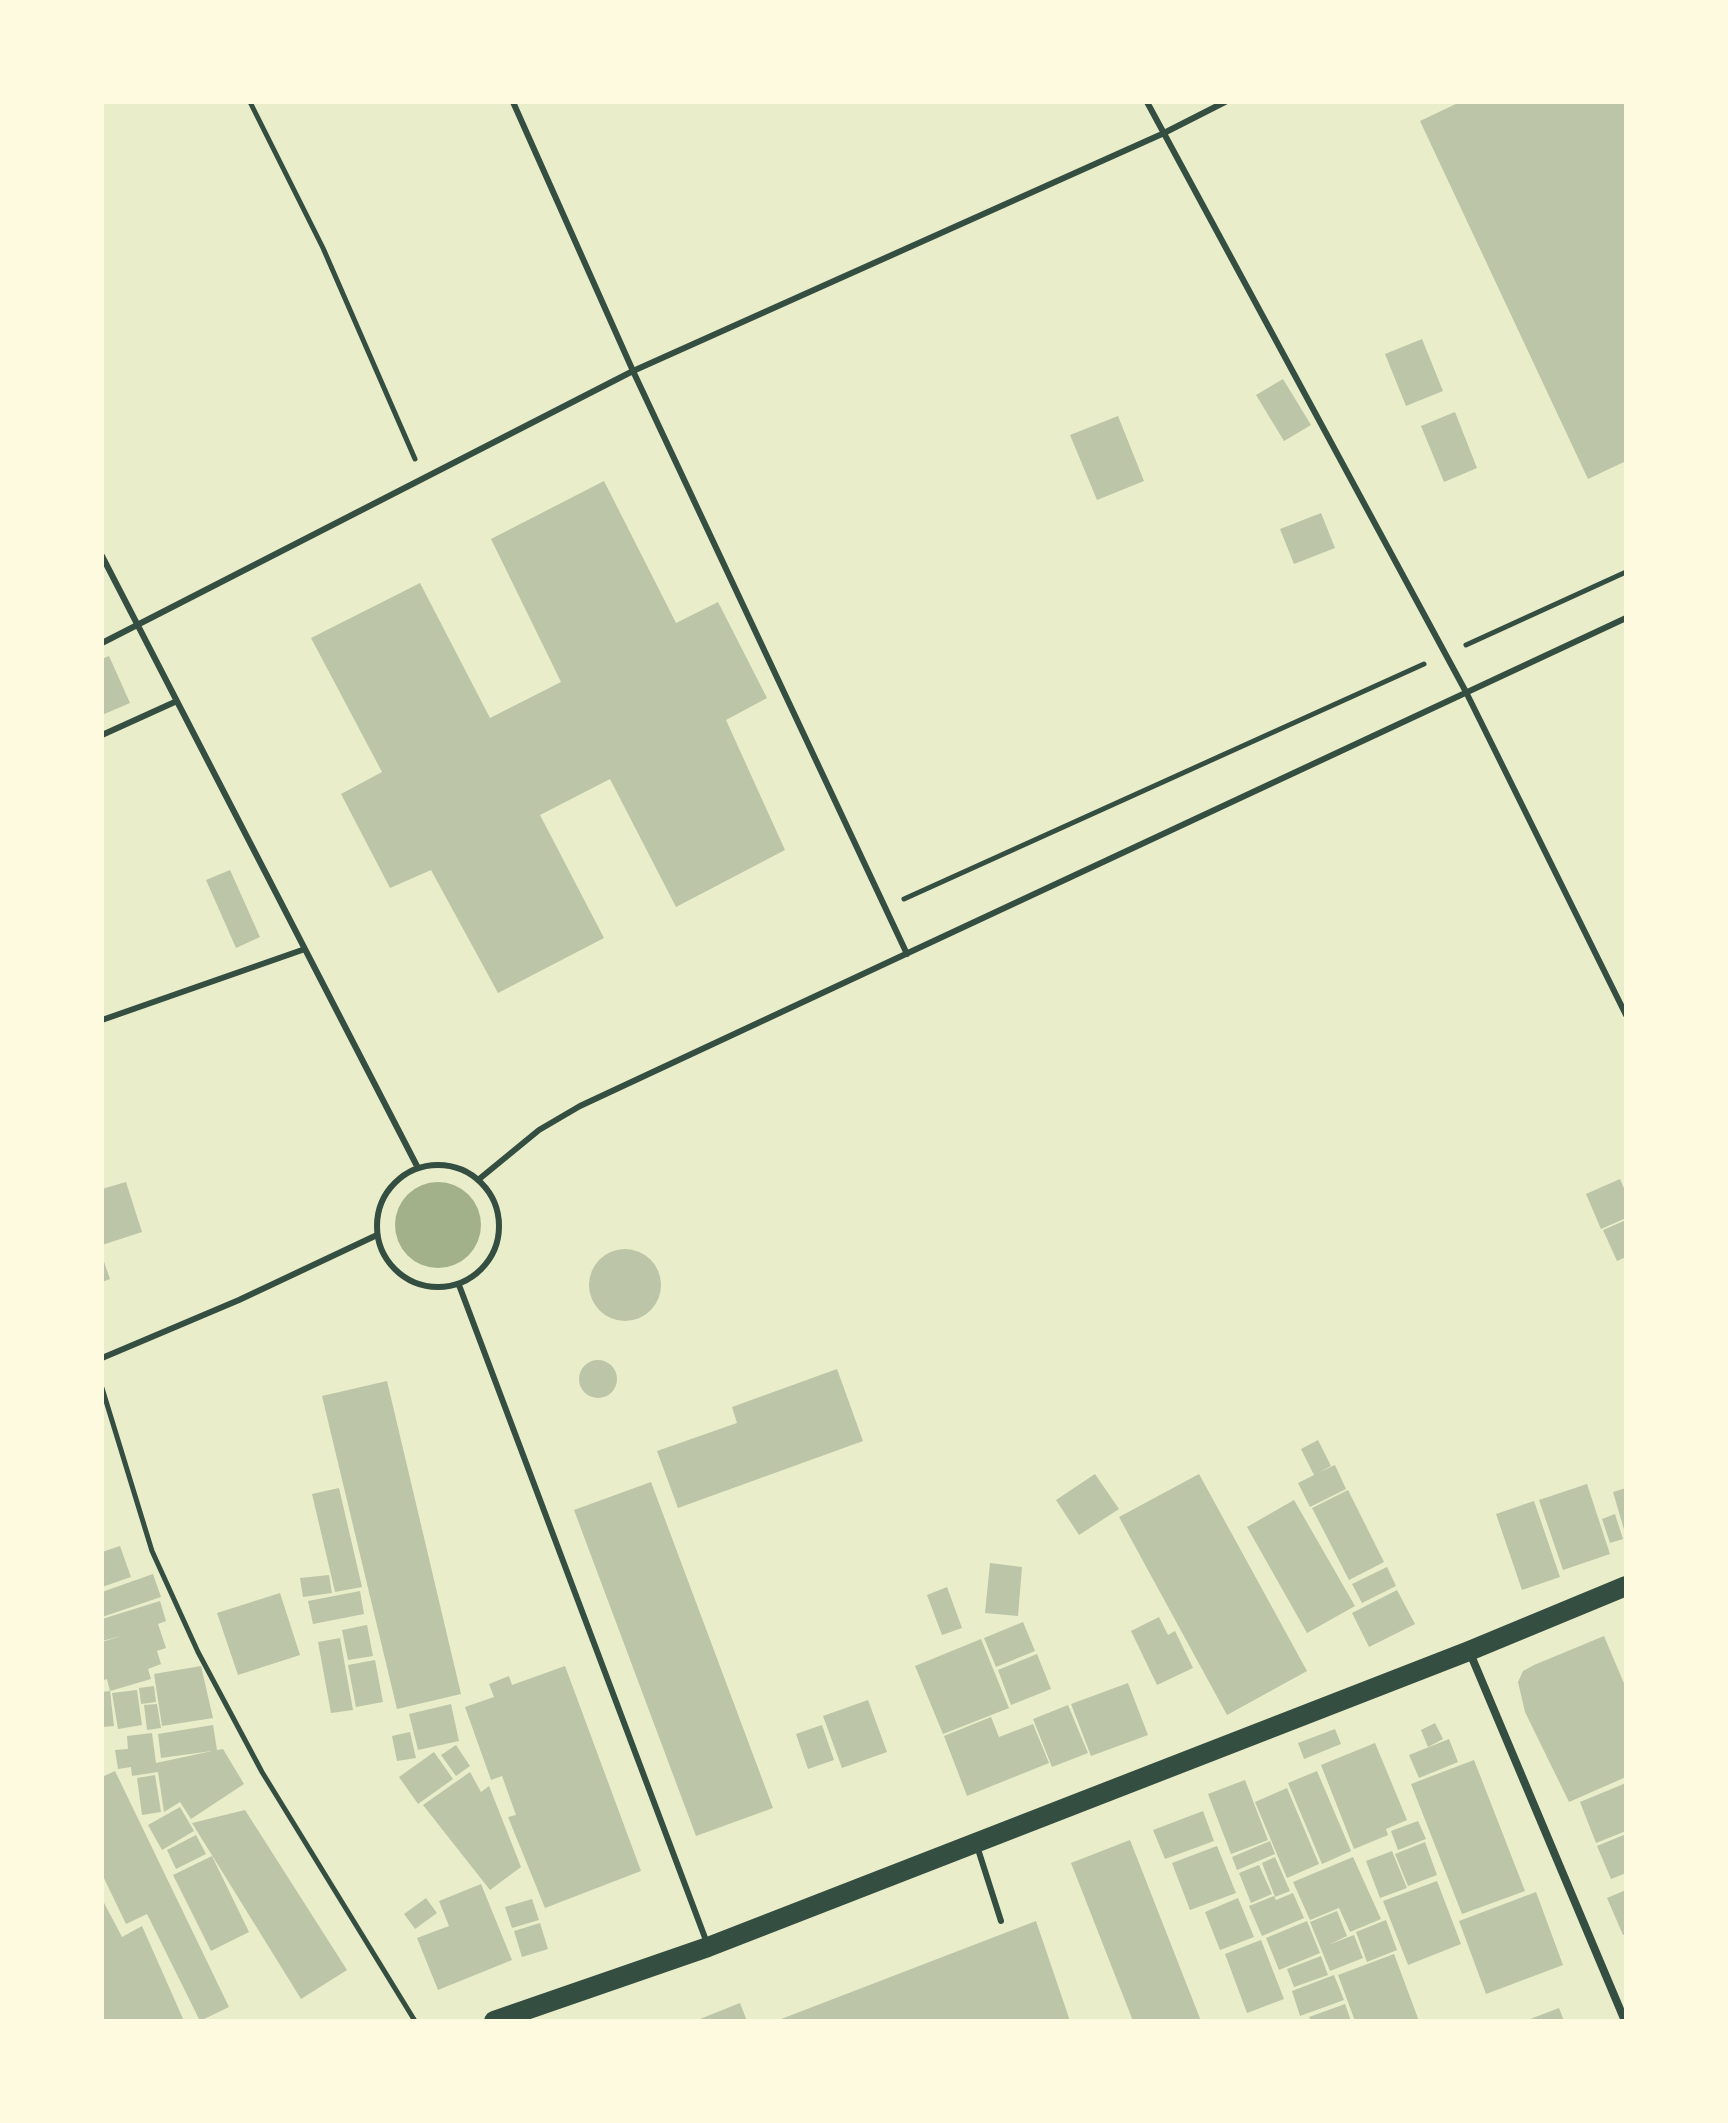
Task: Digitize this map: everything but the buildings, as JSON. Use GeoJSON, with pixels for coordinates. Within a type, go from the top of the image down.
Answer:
{"type":"FeatureCollection","features":[{"type":"Feature","properties":{"kind":"main road"},"geometry":{"type":"LineString","coordinates":[[494,2021],[708,1947],[1469,1651],[1626,1586]]}},
{"type":"Feature","properties":{"kind":"street"},"geometry":{"type":"LineString","coordinates":[[1469,1651],[1625,2021]]}},
{"type":"Feature","properties":{"kind":"lane"},"geometry":{"type":"LineString","coordinates":[[513,102],[633,371],[907,954]]}},
{"type":"Feature","properties":{"kind":"lane"},"geometry":{"type":"LineString","coordinates":[[1147,102],[1466,692],[1626,1015]]}},
{"type":"Feature","properties":{"kind":"lane"},"geometry":{"type":"LineString","coordinates":[[102,643],[633,371],[1162,134],[1225,102]]}},
{"type":"Feature","properties":{"kind":"lane"},"geometry":{"type":"LineString","coordinates":[[102,556],[418,1168]]}},
{"type":"Feature","properties":{"kind":"lane"},"geometry":{"type":"LineString","coordinates":[[478,1180],[539,1130],[580,1106],[1626,618]]}},
{"type":"Feature","properties":{"kind":"lane"},"geometry":{"type":"LineString","coordinates":[[102,735],[177,701]]}},
{"type":"Feature","properties":{"kind":"lane"},"geometry":{"type":"LineString","coordinates":[[102,1020],[305,949]]}},
{"type":"Feature","properties":{"kind":"lane"},"geometry":{"type":"LineString","coordinates":[[434,1164],[465,1171],[478,1180],[490,1194],[497,1211],[497,1238],[487,1263],[459,1285],[441,1288],[423,1286],[406,1279],[387,1260],[377,1235],[376,1218],[381,1201],[396,1181],[418,1168],[434,1164]]}},
{"type":"Feature","properties":{"kind":"lane"},"geometry":{"type":"LineString","coordinates":[[102,1358],[239,1300],[377,1235]]}},
{"type":"Feature","properties":{"kind":"lane"},"geometry":{"type":"LineString","coordinates":[[459,1285],[708,1947]]}},
{"type":"Feature","properties":{"kind":"lane"},"geometry":{"type":"LineString","coordinates":[[976,1843],[1001,1921]]}},
{"type":"Feature","properties":{"kind":"path"},"geometry":{"type":"LineString","coordinates":[[250,102],[323,248],[424,478]]}},
{"type":"Feature","properties":{"kind":"path"},"geometry":{"type":"LineString","coordinates":[[885,907],[1626,572]]}},
{"type":"Feature","properties":{"kind":"path"},"geometry":{"type":"LineString","coordinates":[[102,1388],[152,1551],[198,1652],[262,1772],[415,2021]]}},
{"type":"Feature","properties":{"kind":"shaded area"},"geometry":{"type":"Polygon","coordinates":[[[438,1182],[454,1186],[468,1195],[477,1209],[481,1225],[477,1241],[468,1255],[454,1264],[438,1268],[422,1264],[408,1255],[399,1241],[395,1225],[399,1209],[408,1195],[422,1186],[438,1182]]]}}]}
